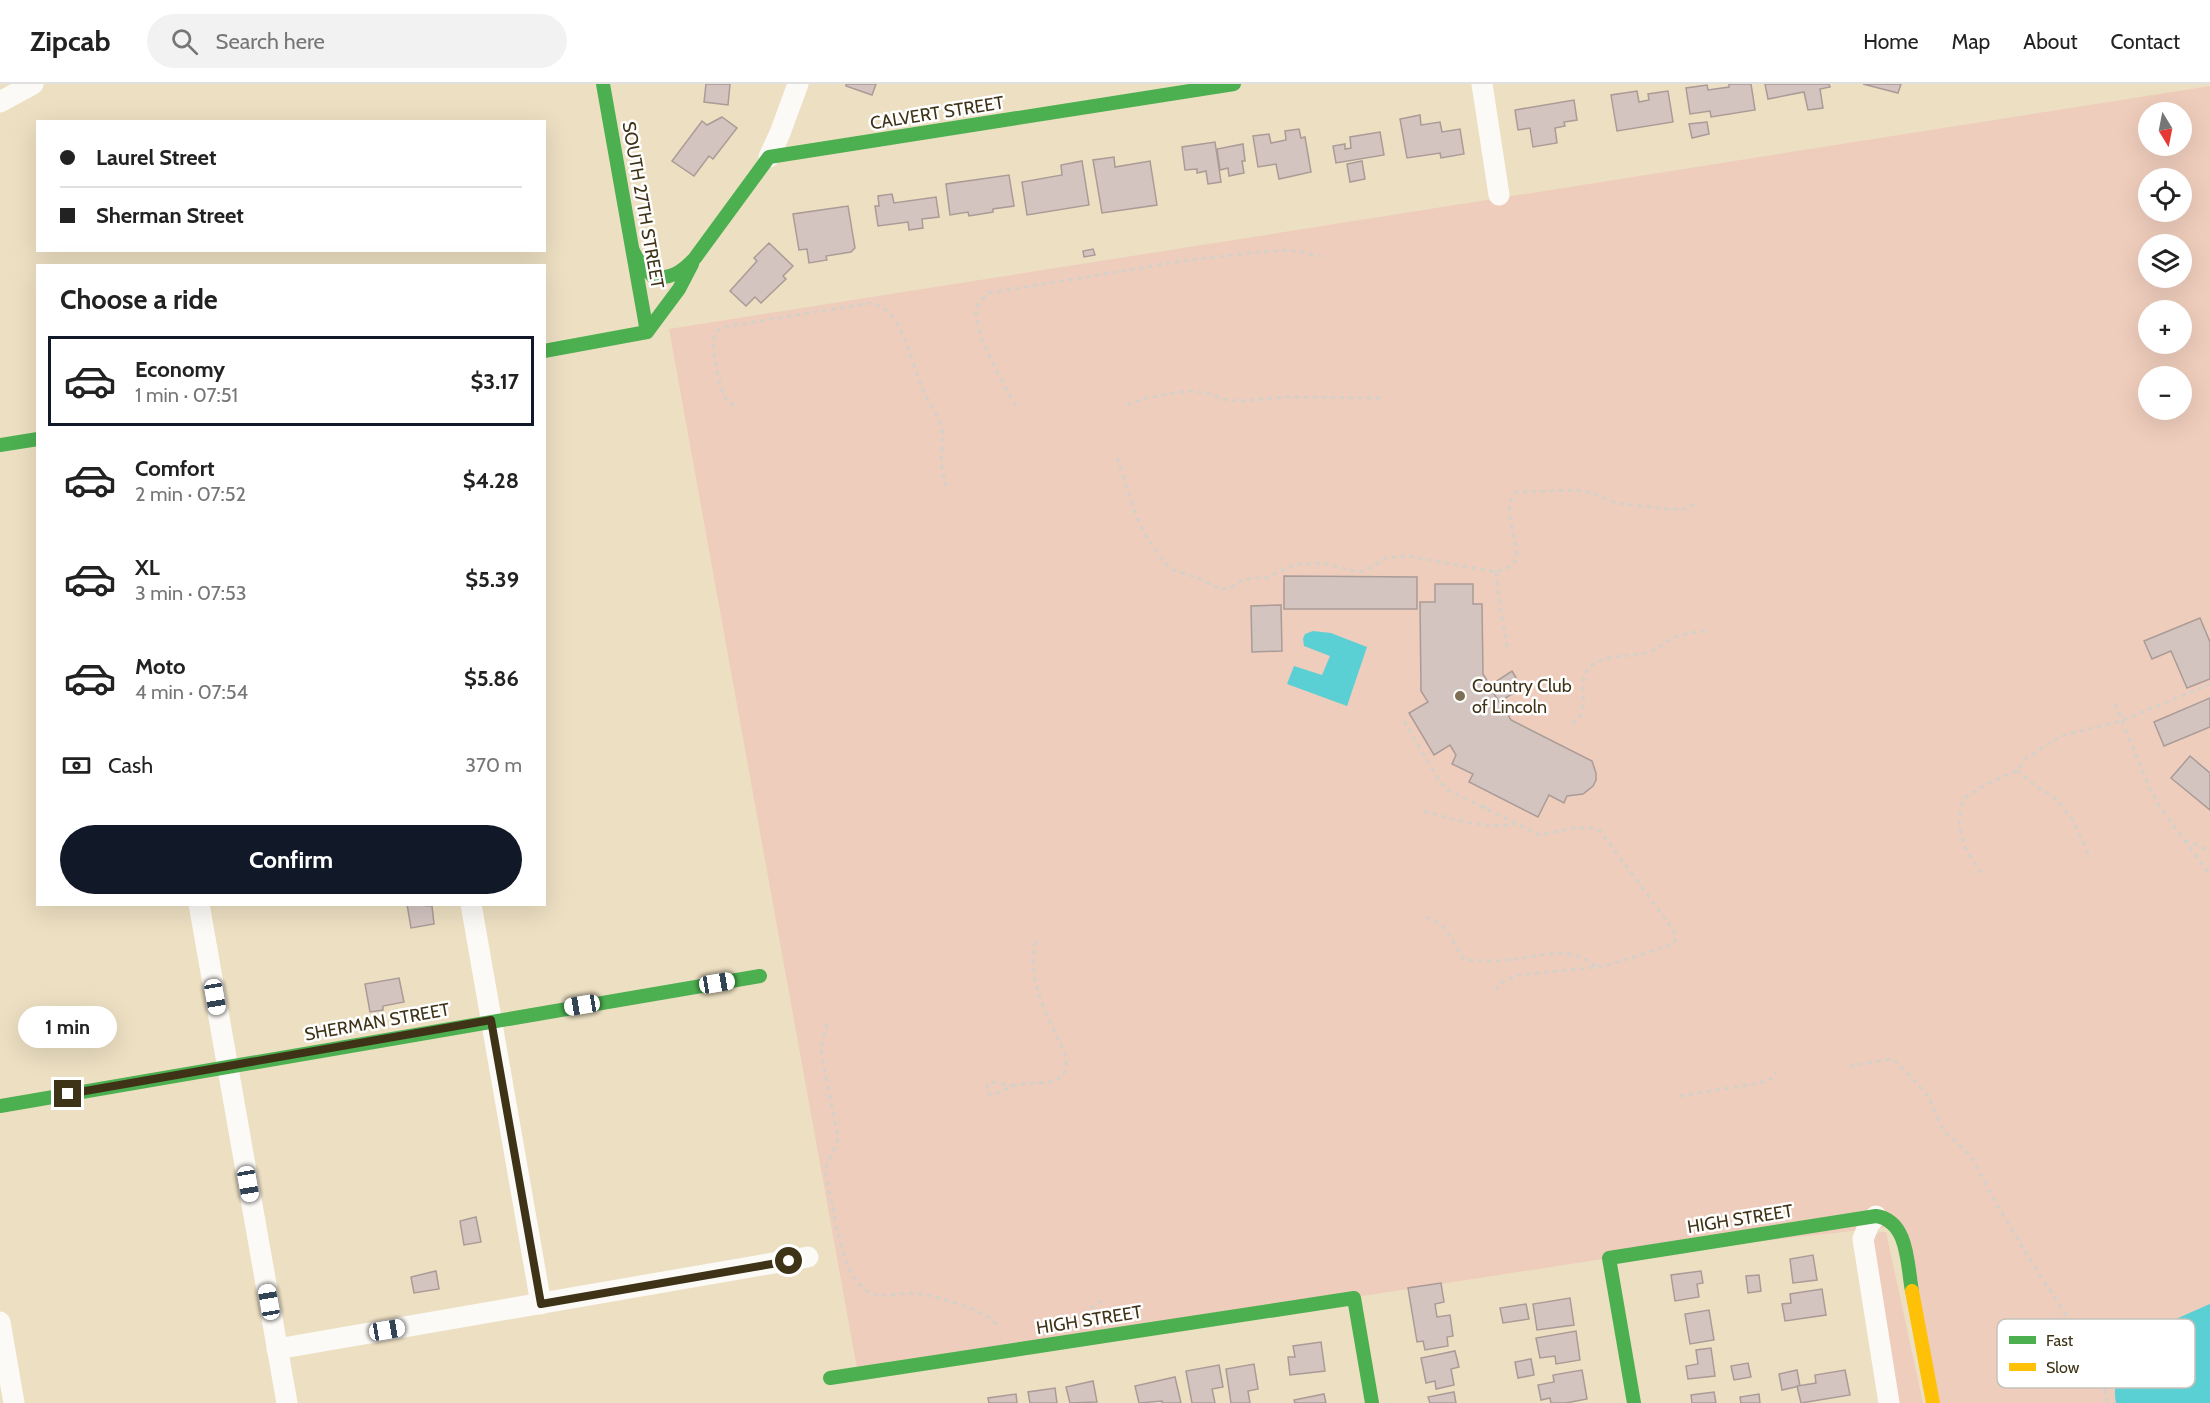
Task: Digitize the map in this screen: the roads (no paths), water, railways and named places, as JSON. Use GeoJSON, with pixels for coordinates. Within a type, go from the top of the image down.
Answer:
{"type":"FeatureCollection","features":[{"type":"Feature","properties":{"kind":"street"},"geometry":{"type":"LineString","coordinates":[[0,102],[33,84]]}},
{"type":"Feature","properties":{"kind":"street","name":"SOUTH 27TH STREET"},"geometry":{"type":"LineString","coordinates":[[603,84],[647,332]]}},
{"type":"Feature","properties":{"kind":"street"},"geometry":{"type":"LineString","coordinates":[[633,251],[647,272],[660,278],[674,276],[684,270],[769,157],[798,84]]}},
{"type":"Feature","properties":{"kind":"street","name":"CALVERT STREET"},"geometry":{"type":"LineString","coordinates":[[769,157],[1234,84]]}},
{"type":"Feature","properties":{"kind":"street"},"geometry":{"type":"LineString","coordinates":[[1482,84],[1499,195]]}},
{"type":"Feature","properties":{"kind":"street"},"geometry":{"type":"LineString","coordinates":[[546,351],[647,332],[680,289],[695,258]]}},
{"type":"Feature","properties":{"kind":"street"},"geometry":{"type":"LineString","coordinates":[[0,445],[36,439]]}},
{"type":"Feature","properties":{"kind":"street"},"geometry":{"type":"LineString","coordinates":[[199,906],[286,1403]]}},
{"type":"Feature","properties":{"kind":"street"},"geometry":{"type":"LineString","coordinates":[[471,906],[541,1304]]}},
{"type":"Feature","properties":{"kind":"street","name":"SHERMAN STREET"},"geometry":{"type":"LineString","coordinates":[[0,1106],[491,1020],[760,976]]}},
{"type":"Feature","properties":{"kind":"street"},"geometry":{"type":"LineString","coordinates":[[1890,1403],[1863,1239],[1869,1224],[1876,1216],[1890,1219],[1902,1235],[1933,1403]]}},
{"type":"Feature","properties":{"kind":"street","name":"HIGH STREET"},"geometry":{"type":"LineString","coordinates":[[1634,1403],[1609,1258],[1876,1216]]}},
{"type":"Feature","properties":{"kind":"street"},"geometry":{"type":"LineString","coordinates":[[277,1349],[808,1257]]}},
{"type":"Feature","properties":{"kind":"street","name":"HIGH STREET"},"geometry":{"type":"LineString","coordinates":[[830,1378],[1354,1298],[1372,1403]]}},
{"type":"Feature","properties":{"kind":"street"},"geometry":{"type":"LineString","coordinates":[[0,1322],[14,1403]]}},
{"type":"Feature","properties":{"kind":"water"},"geometry":{"type":"Polygon","coordinates":[[[1313,631],[1331,633],[1367,647],[1347,706],[1287,684],[1294,666],[1322,675],[1330,656],[1304,646],[1305,634],[1313,631]]]}},
{"type":"Feature","properties":{"kind":"water"},"geometry":{"type":"Polygon","coordinates":[[[2210,1304],[2210,1403],[2116,1403],[2116,1388],[2195,1388],[2195,1319],[2175,1319],[2210,1304]]]}},
{"type":"Feature","properties":{"kind":"place","name":"Country Club of Lincoln"},"geometry":{"type":"Point","coordinates":[1460,696]}}]}
